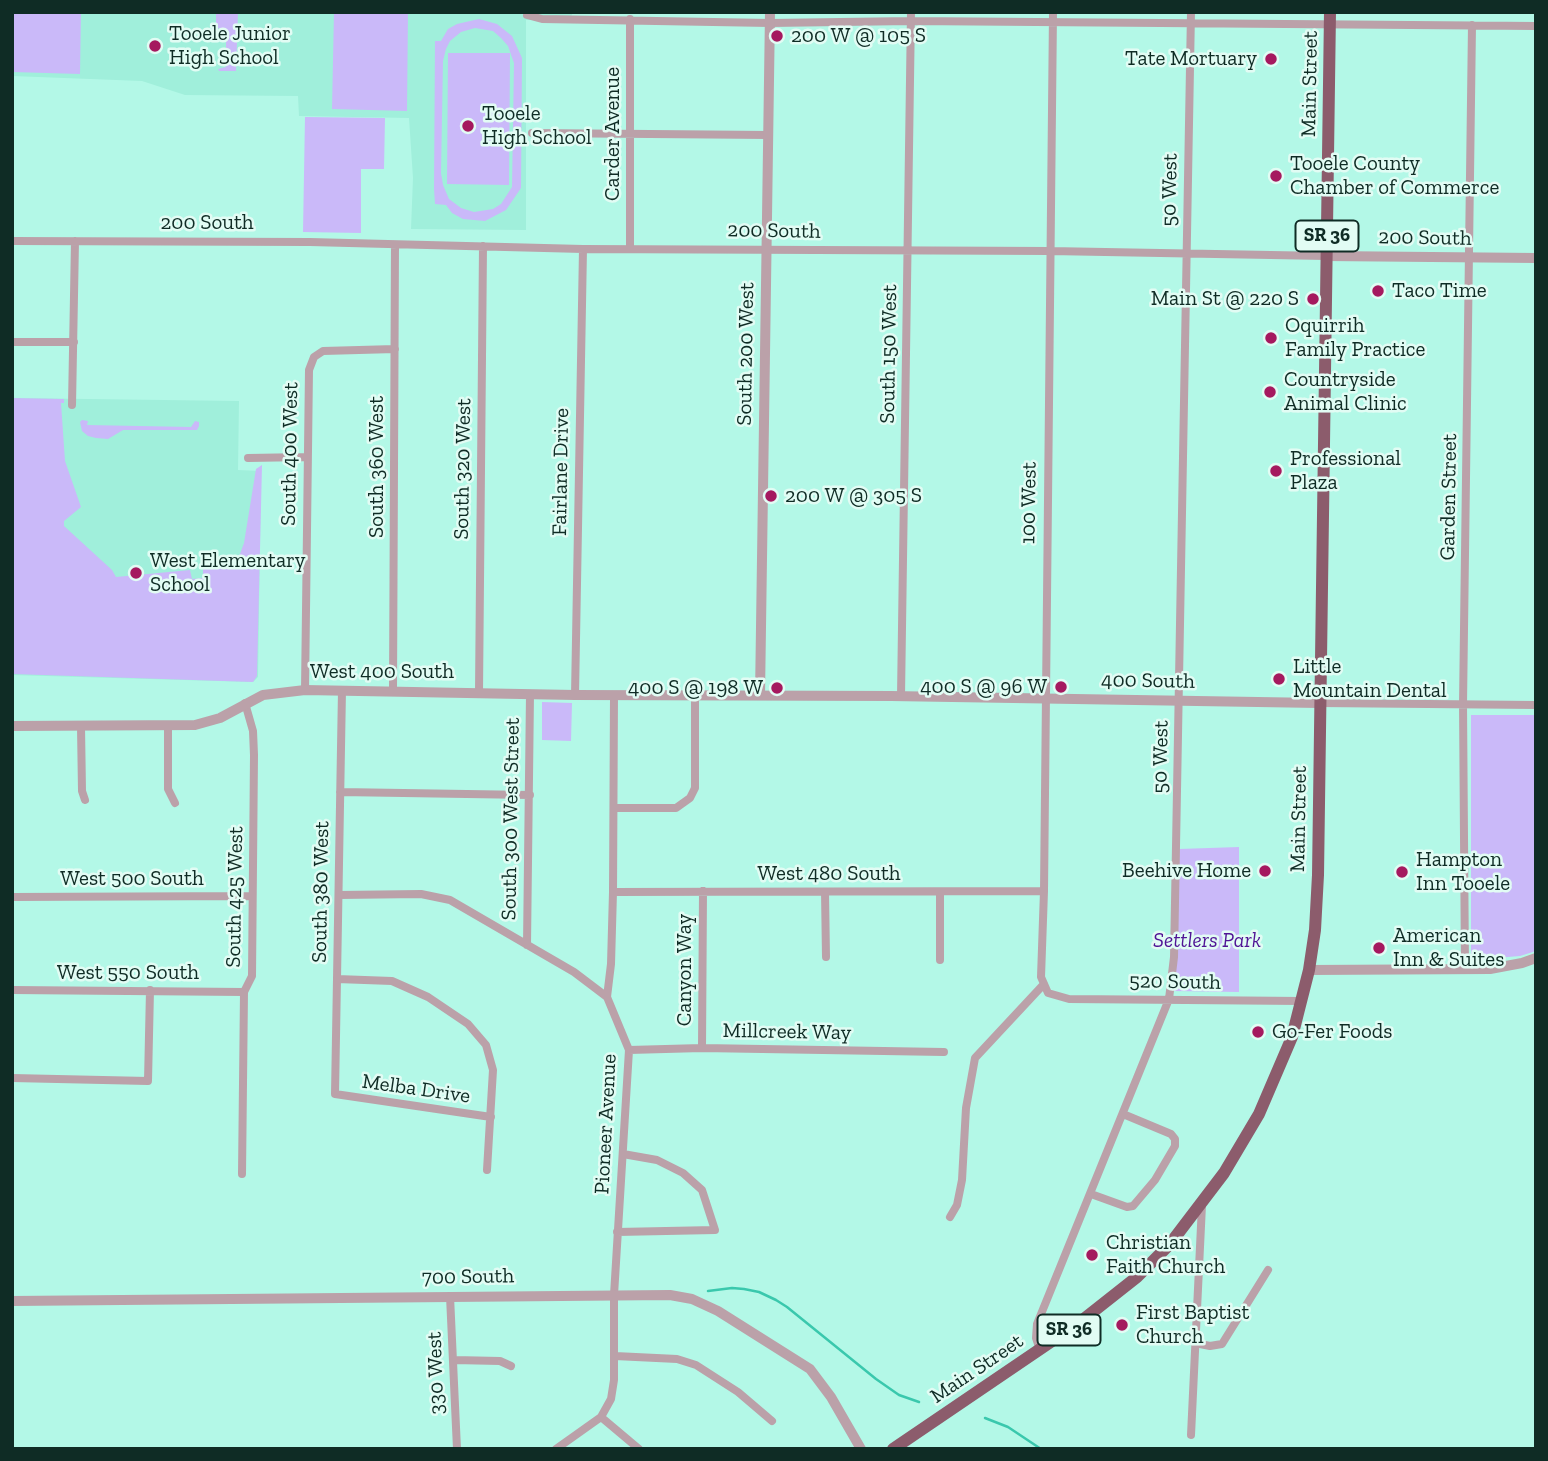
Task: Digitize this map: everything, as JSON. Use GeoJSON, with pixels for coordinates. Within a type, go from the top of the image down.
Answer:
{"type":"FeatureCollection","features":[{"type":"Feature","properties":{"kind":"highway","name":"Main Street"},"geometry":{"type":"LineString","coordinates":[[893,1449],[1110,1300],[1170,1244],[1224,1173],[1262,1108],[1282,1065],[1302,1002],[1315,930],[1318,875],[1330,19]]}},
{"type":"Feature","properties":{"kind":"street","name":"100 West"},"geometry":{"type":"LineString","coordinates":[[1046,988],[1041,977],[1053,12]]}},
{"type":"Feature","properties":{"kind":"street","name":"50 West"},"geometry":{"type":"LineString","coordinates":[[1040,1350],[1036,1338],[1037,1324],[1169,999],[1174,957],[1191,12]]}},
{"type":"Feature","properties":{"kind":"street"},"geometry":{"type":"LineString","coordinates":[[527,15],[542,19],[911,16],[1053,23],[1191,24],[1330,19],[1536,26]]}},
{"type":"Feature","properties":{"kind":"street","name":"South 150 West"},"geometry":{"type":"LineString","coordinates":[[901,696],[911,16]]}},
{"type":"Feature","properties":{"kind":"street","name":"South 200 West"},"geometry":{"type":"LineString","coordinates":[[760,695],[770,18]]}},
{"type":"Feature","properties":{"kind":"street","name":"Carder Avenue"},"geometry":{"type":"LineString","coordinates":[[630,249],[631,19]]}},
{"type":"Feature","properties":{"kind":"street","name":"Garden Street"},"geometry":{"type":"LineString","coordinates":[[1465,970],[1462,704],[1472,25]]}},
{"type":"Feature","properties":{"kind":"street"},"geometry":{"type":"LineString","coordinates":[[532,133],[768,135]]}},
{"type":"Feature","properties":{"kind":"street","name":"200 South"},"geometry":{"type":"LineString","coordinates":[[12,241],[1536,258]]}},
{"type":"Feature","properties":{"kind":"street"},"geometry":{"type":"LineString","coordinates":[[72,405],[75,241]]}},
{"type":"Feature","properties":{"kind":"street","name":"South 360 West"},"geometry":{"type":"LineString","coordinates":[[393,690],[395,245]]}},
{"type":"Feature","properties":{"kind":"street","name":"South 320 West"},"geometry":{"type":"LineString","coordinates":[[478,692],[483,246]]}},
{"type":"Feature","properties":{"kind":"street","name":"Fairlane Drive"},"geometry":{"type":"LineString","coordinates":[[575,695],[583,249]]}},
{"type":"Feature","properties":{"kind":"street"},"geometry":{"type":"LineString","coordinates":[[12,342],[74,342]]}},
{"type":"Feature","properties":{"kind":"street","name":"South 400 West"},"geometry":{"type":"LineString","coordinates":[[305,690],[309,370],[314,357],[323,351],[395,349]]}},
{"type":"Feature","properties":{"kind":"street"},"geometry":{"type":"LineString","coordinates":[[248,458],[306,457]]}},
{"type":"Feature","properties":{"kind":"street","name":"West 400 South"},"geometry":{"type":"LineString","coordinates":[[12,726],[195,725],[220,718],[263,695],[305,690],[760,695]]}},
{"type":"Feature","properties":{"kind":"street","name":"South 380 West"},"geometry":{"type":"LineString","coordinates":[[335,1094],[342,690]]}},
{"type":"Feature","properties":{"kind":"street","name":"South 300 West Street"},"geometry":{"type":"LineString","coordinates":[[527,945],[530,694]]}},
{"type":"Feature","properties":{"kind":"street","name":"Pioneer Avenue"},"geometry":{"type":"LineString","coordinates":[[601,1418],[611,1399],[615,1356],[614,1295],[629,1050],[607,997],[611,964],[613,892],[614,695]]}},
{"type":"Feature","properties":{"kind":"street","name":"400 South"},"geometry":{"type":"LineString","coordinates":[[760,695],[1536,705]]}},
{"type":"Feature","properties":{"kind":"street"},"geometry":{"type":"LineString","coordinates":[[614,808],[676,808],[690,799],[695,788],[695,696]]}},
{"type":"Feature","properties":{"kind":"street","name":"South 425 West"},"geometry":{"type":"LineString","coordinates":[[242,1174],[244,992],[252,976],[254,755],[253,731],[244,704]]}},
{"type":"Feature","properties":{"kind":"street"},"geometry":{"type":"LineString","coordinates":[[81,727],[82,791],[85,800]]}},
{"type":"Feature","properties":{"kind":"street"},"geometry":{"type":"LineString","coordinates":[[168,727],[168,789],[175,803]]}},
{"type":"Feature","properties":{"kind":"street"},"geometry":{"type":"LineString","coordinates":[[340,792],[530,795]]}},
{"type":"Feature","properties":{"kind":"street","name":"Canyon Way"},"geometry":{"type":"LineString","coordinates":[[702,1048],[703,891]]}},
{"type":"Feature","properties":{"kind":"street","name":"West 480 South"},"geometry":{"type":"LineString","coordinates":[[613,892],[1044,891]]}},
{"type":"Feature","properties":{"kind":"street"},"geometry":{"type":"LineString","coordinates":[[825,892],[826,957]]}},
{"type":"Feature","properties":{"kind":"street"},"geometry":{"type":"LineString","coordinates":[[940,892],[940,960]]}},
{"type":"Feature","properties":{"kind":"street"},"geometry":{"type":"LineString","coordinates":[[339,895],[421,894],[450,900],[574,972],[607,997]]}},
{"type":"Feature","properties":{"kind":"street","name":"West 500 South"},"geometry":{"type":"LineString","coordinates":[[12,897],[252,896]]}},
{"type":"Feature","properties":{"kind":"street"},"geometry":{"type":"LineString","coordinates":[[1309,970],[1490,969],[1536,958]]}},
{"type":"Feature","properties":{"kind":"street"},"geometry":{"type":"LineString","coordinates":[[337,979],[392,981],[428,997],[468,1024],[486,1045],[494,1070],[487,1170]]}},
{"type":"Feature","properties":{"kind":"street"},"geometry":{"type":"LineString","coordinates":[[950,1217],[957,1205],[962,1180],[967,1108],[975,1058],[1046,988]]}},
{"type":"Feature","properties":{"kind":"street","name":"520 South"},"geometry":{"type":"LineString","coordinates":[[1046,988],[1069,999],[1302,1002]]}},
{"type":"Feature","properties":{"kind":"street","name":"West 550 South"},"geometry":{"type":"LineString","coordinates":[[12,990],[244,992]]}},
{"type":"Feature","properties":{"kind":"street"},"geometry":{"type":"LineString","coordinates":[[12,1078],[148,1081],[150,990]]}},
{"type":"Feature","properties":{"kind":"street","name":"Millcreek Way"},"geometry":{"type":"LineString","coordinates":[[629,1050],[702,1048],[944,1052]]}},
{"type":"Feature","properties":{"kind":"street","name":"Melba Drive"},"geometry":{"type":"LineString","coordinates":[[335,1094],[491,1117]]}},
{"type":"Feature","properties":{"kind":"street"},"geometry":{"type":"LineString","coordinates":[[1091,1194],[1130,1207],[1155,1180],[1176,1143],[1171,1133],[1124,1114]]}},
{"type":"Feature","properties":{"kind":"street"},"geometry":{"type":"LineString","coordinates":[[617,1232],[715,1230],[702,1190],[684,1172],[657,1160],[623,1154]]}},
{"type":"Feature","properties":{"kind":"street"},"geometry":{"type":"LineString","coordinates":[[1191,1435],[1202,1205]]}},
{"type":"Feature","properties":{"kind":"street"},"geometry":{"type":"LineString","coordinates":[[1195,1343],[1210,1346],[1222,1344],[1268,1270]]}},
{"type":"Feature","properties":{"kind":"street","name":"700 South"},"geometry":{"type":"LineString","coordinates":[[12,1301],[670,1295],[692,1299],[718,1311],[810,1369],[831,1397],[860,1449]]}},
{"type":"Feature","properties":{"kind":"street","name":"330 West"},"geometry":{"type":"LineString","coordinates":[[450,1297],[457,1449]]}},
{"type":"Feature","properties":{"kind":"street"},"geometry":{"type":"LineString","coordinates":[[615,1356],[677,1359],[696,1365],[738,1392],[772,1421]]}},
{"type":"Feature","properties":{"kind":"street"},"geometry":{"type":"LineString","coordinates":[[454,1360],[500,1361],[511,1366]]}},
{"type":"Feature","properties":{"kind":"street"},"geometry":{"type":"LineString","coordinates":[[556,1449],[601,1418],[639,1449]]}},
{"type":"Feature","properties":{"kind":"shaded area","name":"Tooele High School"},"geometry":{"type":"Polygon","coordinates":[[[12,12],[573,12],[570,20],[526,20],[526,230],[411,229],[413,178],[409,118],[299,116],[298,96],[185,95],[142,81],[12,76],[12,12]]]}},
{"type":"Feature","properties":{"kind":"shaded area","name":"West Elementary School"},"geometry":{"type":"Polygon","coordinates":[[[12,398],[239,401],[238,470],[261,471],[258,677],[253,682],[12,675],[12,398]]]}},
{"type":"Feature","properties":{"kind":"green space"},"geometry":{"type":"Polygon","coordinates":[[[12,12],[81,12],[80,74],[12,72],[12,12]]]}},
{"type":"Feature","properties":{"kind":"green space"},"geometry":{"type":"Polygon","coordinates":[[[216,12],[238,12],[236,71],[218,69],[226,67],[226,29],[216,28],[216,12]]]}},
{"type":"Feature","properties":{"kind":"green space"},"geometry":{"type":"Polygon","coordinates":[[[334,12],[408,12],[407,111],[332,109],[334,12]]]}},
{"type":"Feature","properties":{"kind":"green space"},"geometry":{"type":"Polygon","coordinates":[[[479,19],[497,24],[512,36],[522,58],[521,188],[506,210],[485,221],[463,219],[452,213],[446,205],[435,204],[435,41],[441,41],[448,29],[479,19]],[[475,28],[461,32],[450,41],[443,61],[443,185],[449,199],[461,208],[474,212],[493,209],[501,204],[512,187],[514,63],[508,46],[493,31],[475,28]]]}},
{"type":"Feature","properties":{"kind":"green space"},"geometry":{"type":"Polygon","coordinates":[[[448,53],[510,53],[509,185],[447,184],[448,53]]]}},
{"type":"Feature","properties":{"kind":"green space"},"geometry":{"type":"Polygon","coordinates":[[[305,117],[385,118],[384,169],[361,169],[361,233],[303,232],[305,117]]]}},
{"type":"Feature","properties":{"kind":"green space"},"geometry":{"type":"Polygon","coordinates":[[[12,398],[64,399],[64,403],[61,403],[65,461],[81,507],[64,521],[64,526],[112,570],[116,577],[190,570],[192,579],[203,578],[203,568],[231,563],[240,554],[244,543],[256,469],[262,465],[257,676],[253,682],[12,674],[12,398]]]}},
{"type":"Feature","properties":{"kind":"green space"},"geometry":{"type":"Polygon","coordinates":[[[82,420],[88,421],[87,425],[191,427],[195,421],[199,422],[199,426],[197,430],[123,430],[108,439],[88,436],[82,431],[82,420]]]}},
{"type":"Feature","properties":{"kind":"green space"},"geometry":{"type":"Polygon","coordinates":[[[542,702],[572,703],[571,741],[542,740],[542,702]]]}},
{"type":"Feature","properties":{"kind":"green space"},"geometry":{"type":"Polygon","coordinates":[[[1471,715],[1536,715],[1536,951],[1520,956],[1471,960],[1471,715]]]}},
{"type":"Feature","properties":{"kind":"green space","name":"Settlers Park"},"geometry":{"type":"Polygon","coordinates":[[[1239,847],[1239,992],[1172,991],[1179,849],[1239,847]]]}},
{"type":"Feature","properties":{"kind":"waterway"},"geometry":{"type":"LineString","coordinates":[[708,1291],[744,1289],[776,1300],[876,1379],[899,1395],[919,1402]]}},
{"type":"Feature","properties":{"kind":"waterway"},"geometry":{"type":"LineString","coordinates":[[985,1418],[1008,1427],[1041,1449]]}},
{"type":"Feature","properties":{"kind":"place","name":"200 W @ 105 S"},"geometry":{"type":"Point","coordinates":[777,36]}},
{"type":"Feature","properties":{"kind":"place","name":"Tooele Junior High School"},"geometry":{"type":"Point","coordinates":[155,46]}},
{"type":"Feature","properties":{"kind":"place","name":"Tate Mortuary"},"geometry":{"type":"Point","coordinates":[1271,59]}},
{"type":"Feature","properties":{"kind":"place","name":"Tooele High School"},"geometry":{"type":"Point","coordinates":[468,126]}},
{"type":"Feature","properties":{"kind":"place","name":"Tooele County Chamber of Commerce"},"geometry":{"type":"Point","coordinates":[1276,176]}},
{"type":"Feature","properties":{"kind":"place","name":"Taco Time"},"geometry":{"type":"Point","coordinates":[1378,291]}},
{"type":"Feature","properties":{"kind":"place","name":"Main St @ 220 S"},"geometry":{"type":"Point","coordinates":[1313,299]}},
{"type":"Feature","properties":{"kind":"place","name":"Oquirrih Family Practice"},"geometry":{"type":"Point","coordinates":[1271,338]}},
{"type":"Feature","properties":{"kind":"place","name":"Countryside Animal Clinic"},"geometry":{"type":"Point","coordinates":[1270,392]}},
{"type":"Feature","properties":{"kind":"place","name":"Professional Plaza"},"geometry":{"type":"Point","coordinates":[1276,471]}},
{"type":"Feature","properties":{"kind":"place","name":"200 W @ 305 S"},"geometry":{"type":"Point","coordinates":[771,496]}},
{"type":"Feature","properties":{"kind":"place","name":"West Elementary School"},"geometry":{"type":"Point","coordinates":[136,573]}},
{"type":"Feature","properties":{"kind":"place","name":"Little Mountain Dental"},"geometry":{"type":"Point","coordinates":[1279,679]}},
{"type":"Feature","properties":{"kind":"place","name":"400 S @ 96 W"},"geometry":{"type":"Point","coordinates":[1061,687]}},
{"type":"Feature","properties":{"kind":"place","name":"400 S @ 198 W"},"geometry":{"type":"Point","coordinates":[777,688]}},
{"type":"Feature","properties":{"kind":"place","name":"Beehive Home"},"geometry":{"type":"Point","coordinates":[1265,871]}},
{"type":"Feature","properties":{"kind":"place","name":"Hampton Inn Tooele"},"geometry":{"type":"Point","coordinates":[1402,872]}},
{"type":"Feature","properties":{"kind":"place","name":"American Inn & Suites"},"geometry":{"type":"Point","coordinates":[1379,948]}},
{"type":"Feature","properties":{"kind":"place","name":"Go-Fer Foods"},"geometry":{"type":"Point","coordinates":[1258,1032]}},
{"type":"Feature","properties":{"kind":"place","name":"Christian Faith Church"},"geometry":{"type":"Point","coordinates":[1092,1255]}},
{"type":"Feature","properties":{"kind":"place","name":"First Baptist Church"},"geometry":{"type":"Point","coordinates":[1122,1325]}}]}
